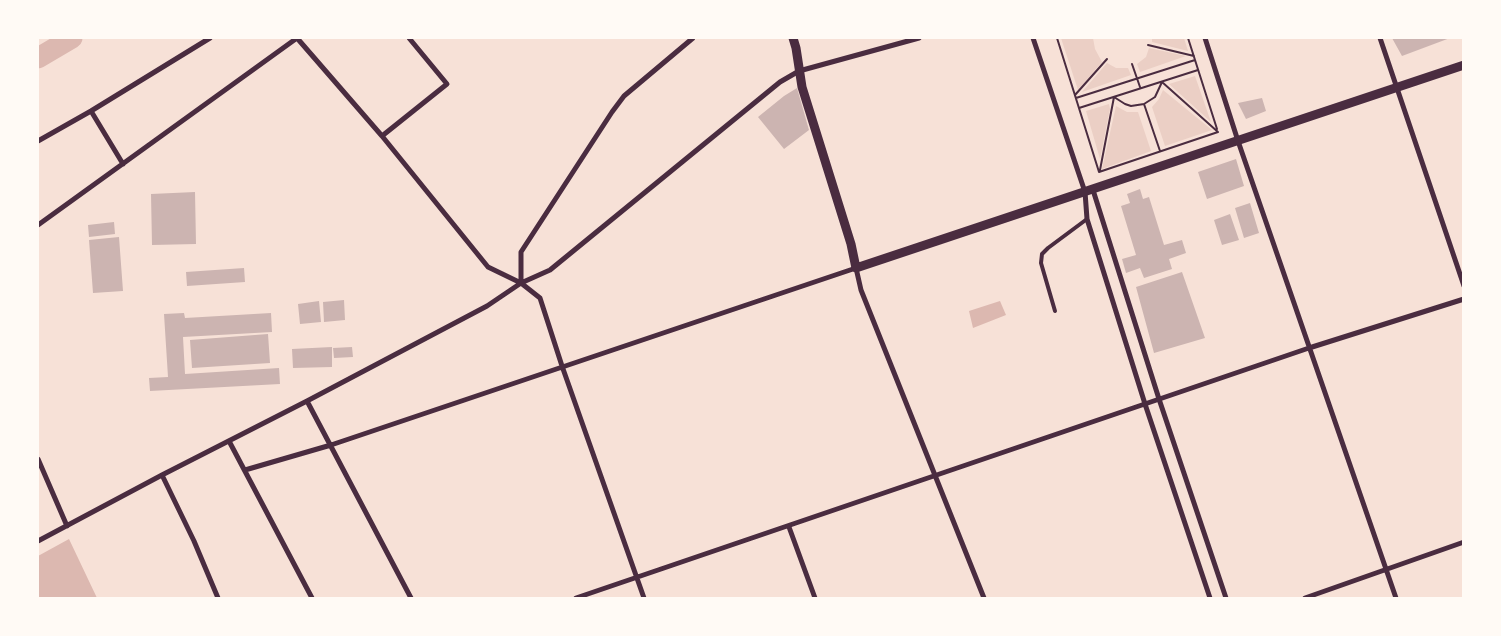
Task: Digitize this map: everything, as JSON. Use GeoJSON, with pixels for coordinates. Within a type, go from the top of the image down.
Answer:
{"type":"FeatureCollection","features":[{"type":"Feature","properties":{"kind":"street"},"geometry":{"type":"LineString","coordinates":[[38,141],[210,38]]}},
{"type":"Feature","properties":{"kind":"street"},"geometry":{"type":"LineString","coordinates":[[38,225],[297,38],[382,136],[488,267],[521,283],[540,298],[644,598]]}},
{"type":"Feature","properties":{"kind":"street"},"geometry":{"type":"LineString","coordinates":[[382,136],[447,84],[409,38]]}},
{"type":"Feature","properties":{"kind":"street"},"geometry":{"type":"LineString","coordinates":[[521,283],[521,252],[612,112],[624,96],[692,38]]}},
{"type":"Feature","properties":{"kind":"street"},"geometry":{"type":"LineString","coordinates":[[793,38],[802,86],[851,244],[861,290],[984,598]]}},
{"type":"Feature","properties":{"kind":"street"},"geometry":{"type":"LineString","coordinates":[[38,542],[162,475],[487,306],[521,283],[550,270],[780,82],[799,70],[919,38]]}},
{"type":"Feature","properties":{"kind":"street"},"geometry":{"type":"LineString","coordinates":[[1033,38],[1089,191],[1226,598]]}},
{"type":"Feature","properties":{"kind":"street"},"geometry":{"type":"LineString","coordinates":[[1205,38],[1238,141],[1396,598]]}},
{"type":"Feature","properties":{"kind":"street"},"geometry":{"type":"LineString","coordinates":[[1380,38],[1464,286]]}},
{"type":"Feature","properties":{"kind":"street"},"geometry":{"type":"LineString","coordinates":[[245,470],[331,445],[1464,65]]}},
{"type":"Feature","properties":{"kind":"street"},"geometry":{"type":"LineString","coordinates":[[91,111],[123,164]]}},
{"type":"Feature","properties":{"kind":"street"},"geometry":{"type":"LineString","coordinates":[[1089,191],[1087,219],[1145,404],[1210,598]]}},
{"type":"Feature","properties":{"kind":"street"},"geometry":{"type":"LineString","coordinates":[[576,598],[789,527],[1158,399],[1464,298]]}},
{"type":"Feature","properties":{"kind":"street"},"geometry":{"type":"LineString","coordinates":[[307,401],[411,598]]}},
{"type":"Feature","properties":{"kind":"street"},"geometry":{"type":"LineString","coordinates":[[229,441],[312,598]]}},
{"type":"Feature","properties":{"kind":"street"},"geometry":{"type":"LineString","coordinates":[[38,459],[67,526]]}},
{"type":"Feature","properties":{"kind":"street"},"geometry":{"type":"LineString","coordinates":[[162,475],[194,541],[218,598]]}},
{"type":"Feature","properties":{"kind":"street"},"geometry":{"type":"LineString","coordinates":[[789,527],[815,598]]}},
{"type":"Feature","properties":{"kind":"street"},"geometry":{"type":"LineString","coordinates":[[1305,598],[1464,542]]}},
{"type":"Feature","properties":{"kind":"lane"},"geometry":{"type":"LineString","coordinates":[[1055,311],[1040,263],[1042,254],[1087,219]]}},
{"type":"Feature","properties":{"kind":"path"},"geometry":{"type":"LineString","coordinates":[[1057,38],[1099,172]]}},
{"type":"Feature","properties":{"kind":"path"},"geometry":{"type":"LineString","coordinates":[[1188,38],[1218,132]]}},
{"type":"Feature","properties":{"kind":"path"},"geometry":{"type":"LineString","coordinates":[[1148,45],[1194,56]]}},
{"type":"Feature","properties":{"kind":"path"},"geometry":{"type":"LineString","coordinates":[[1075,97],[1107,59]]}},
{"type":"Feature","properties":{"kind":"path"},"geometry":{"type":"LineString","coordinates":[[1075,97],[1195,60]]}},
{"type":"Feature","properties":{"kind":"path"},"geometry":{"type":"LineString","coordinates":[[1132,64],[1140,88]]}},
{"type":"Feature","properties":{"kind":"path"},"geometry":{"type":"LineString","coordinates":[[1079,108],[1198,70]]}},
{"type":"Feature","properties":{"kind":"path"},"geometry":{"type":"LineString","coordinates":[[1114,97],[1131,106],[1144,104],[1155,97],[1162,82]]}},
{"type":"Feature","properties":{"kind":"path"},"geometry":{"type":"LineString","coordinates":[[1162,82],[1218,132]]}},
{"type":"Feature","properties":{"kind":"path"},"geometry":{"type":"LineString","coordinates":[[1099,172],[1114,97]]}},
{"type":"Feature","properties":{"kind":"path"},"geometry":{"type":"LineString","coordinates":[[1144,104],[1160,151]]}},
{"type":"Feature","properties":{"kind":"path"},"geometry":{"type":"LineString","coordinates":[[1099,172],[1218,132]]}},
{"type":"Feature","properties":{"kind":"shaded area"},"geometry":{"type":"Polygon","coordinates":[[[1061,38],[1093,38],[1095,49],[1102,62],[1078,90],[1061,38]]]}},
{"type":"Feature","properties":{"kind":"shaded area"},"geometry":{"type":"Polygon","coordinates":[[[1152,38],[1184,38],[1188,51],[1152,42],[1152,38]]]}},
{"type":"Feature","properties":{"kind":"shaded area"},"geometry":{"type":"Polygon","coordinates":[[[1149,48],[1186,56],[1140,72],[1137,64],[1146,57],[1149,48]]]}},
{"type":"Feature","properties":{"kind":"shaded area"},"geometry":{"type":"Polygon","coordinates":[[[1107,63],[1116,68],[1128,68],[1131,75],[1082,92],[1107,63]]]}},
{"type":"Feature","properties":{"kind":"shaded area"},"geometry":{"type":"Polygon","coordinates":[[[1195,76],[1211,122],[1169,84],[1195,76]]]}},
{"type":"Feature","properties":{"kind":"shaded area"},"geometry":{"type":"Polygon","coordinates":[[[1163,90],[1212,130],[1165,146],[1152,107],[1159,99],[1163,90]]]}},
{"type":"Feature","properties":{"kind":"shaded area"},"geometry":{"type":"Polygon","coordinates":[[[1109,104],[1110,109],[1100,159],[1086,111],[1109,104]]]}},
{"type":"Feature","properties":{"kind":"shaded area"},"geometry":{"type":"Polygon","coordinates":[[[1116,106],[1127,112],[1138,112],[1151,151],[1102,169],[1116,106]]]}},
{"type":"Feature","properties":{"kind":"shaded area"},"geometry":{"type":"Polygon","coordinates":[[[1000,301],[1006,315],[973,328],[969,311],[1000,301]]]}},
{"type":"Feature","properties":{"kind":"shaded area"},"geometry":{"type":"Polygon","coordinates":[[[69,539],[97,598],[38,598],[38,556],[69,539]]]}},
{"type":"Feature","properties":{"kind":"building"},"geometry":{"type":"Polygon","coordinates":[[[1392,38],[1450,38],[1402,56],[1392,38]]]}},
{"type":"Feature","properties":{"kind":"building"},"geometry":{"type":"Polygon","coordinates":[[[797,88],[809,130],[784,149],[758,117],[797,88]]]}},
{"type":"Feature","properties":{"kind":"building"},"geometry":{"type":"Polygon","coordinates":[[[1262,98],[1266,111],[1246,119],[1238,103],[1262,98]]]}},
{"type":"Feature","properties":{"kind":"building"},"geometry":{"type":"Polygon","coordinates":[[[1236,159],[1244,186],[1207,199],[1198,172],[1236,159]]]}},
{"type":"Feature","properties":{"kind":"building"},"geometry":{"type":"Polygon","coordinates":[[[1140,189],[1143,199],[1149,197],[1164,245],[1182,240],[1186,253],[1169,259],[1172,269],[1144,278],[1140,268],[1126,273],[1122,259],[1136,255],[1121,206],[1130,203],[1127,194],[1140,189]]]}},
{"type":"Feature","properties":{"kind":"building"},"geometry":{"type":"Polygon","coordinates":[[[195,192],[196,244],[152,245],[151,194],[195,192]]]}},
{"type":"Feature","properties":{"kind":"building"},"geometry":{"type":"Polygon","coordinates":[[[1250,203],[1259,233],[1244,238],[1235,208],[1250,203]]]}},
{"type":"Feature","properties":{"kind":"building"},"geometry":{"type":"Polygon","coordinates":[[[1230,214],[1239,240],[1222,245],[1214,220],[1230,214]]]}},
{"type":"Feature","properties":{"kind":"building"},"geometry":{"type":"Polygon","coordinates":[[[114,222],[115,234],[89,237],[88,225],[114,222]]]}},
{"type":"Feature","properties":{"kind":"building"},"geometry":{"type":"Polygon","coordinates":[[[119,237],[123,291],[93,293],[89,240],[119,237]]]}},
{"type":"Feature","properties":{"kind":"building"},"geometry":{"type":"Polygon","coordinates":[[[244,268],[245,282],[187,286],[186,272],[244,268]]]}},
{"type":"Feature","properties":{"kind":"building"},"geometry":{"type":"Polygon","coordinates":[[[1182,272],[1205,338],[1154,353],[1136,287],[1182,272]]]}},
{"type":"Feature","properties":{"kind":"building"},"geometry":{"type":"Polygon","coordinates":[[[344,300],[345,320],[324,322],[323,302],[344,300]]]}},
{"type":"Feature","properties":{"kind":"building"},"geometry":{"type":"Polygon","coordinates":[[[319,301],[321,322],[300,324],[298,304],[319,301]]]}},
{"type":"Feature","properties":{"kind":"building"},"geometry":{"type":"Polygon","coordinates":[[[184,313],[185,318],[271,313],[272,332],[183,337],[185,374],[279,368],[280,384],[150,391],[149,378],[168,377],[164,314],[184,313]]]}},
{"type":"Feature","properties":{"kind":"building"},"geometry":{"type":"Polygon","coordinates":[[[268,334],[270,363],[192,368],[190,340],[268,334]]]}},
{"type":"Feature","properties":{"kind":"building"},"geometry":{"type":"Polygon","coordinates":[[[332,347],[332,367],[293,368],[292,349],[332,347]]]}},
{"type":"Feature","properties":{"kind":"building"},"geometry":{"type":"Polygon","coordinates":[[[352,347],[353,357],[334,358],[333,348],[352,347]]]}},
{"type":"Feature","properties":{"kind":"waterway"},"geometry":{"type":"LineString","coordinates":[[38,58],[72,38]]}}]}
